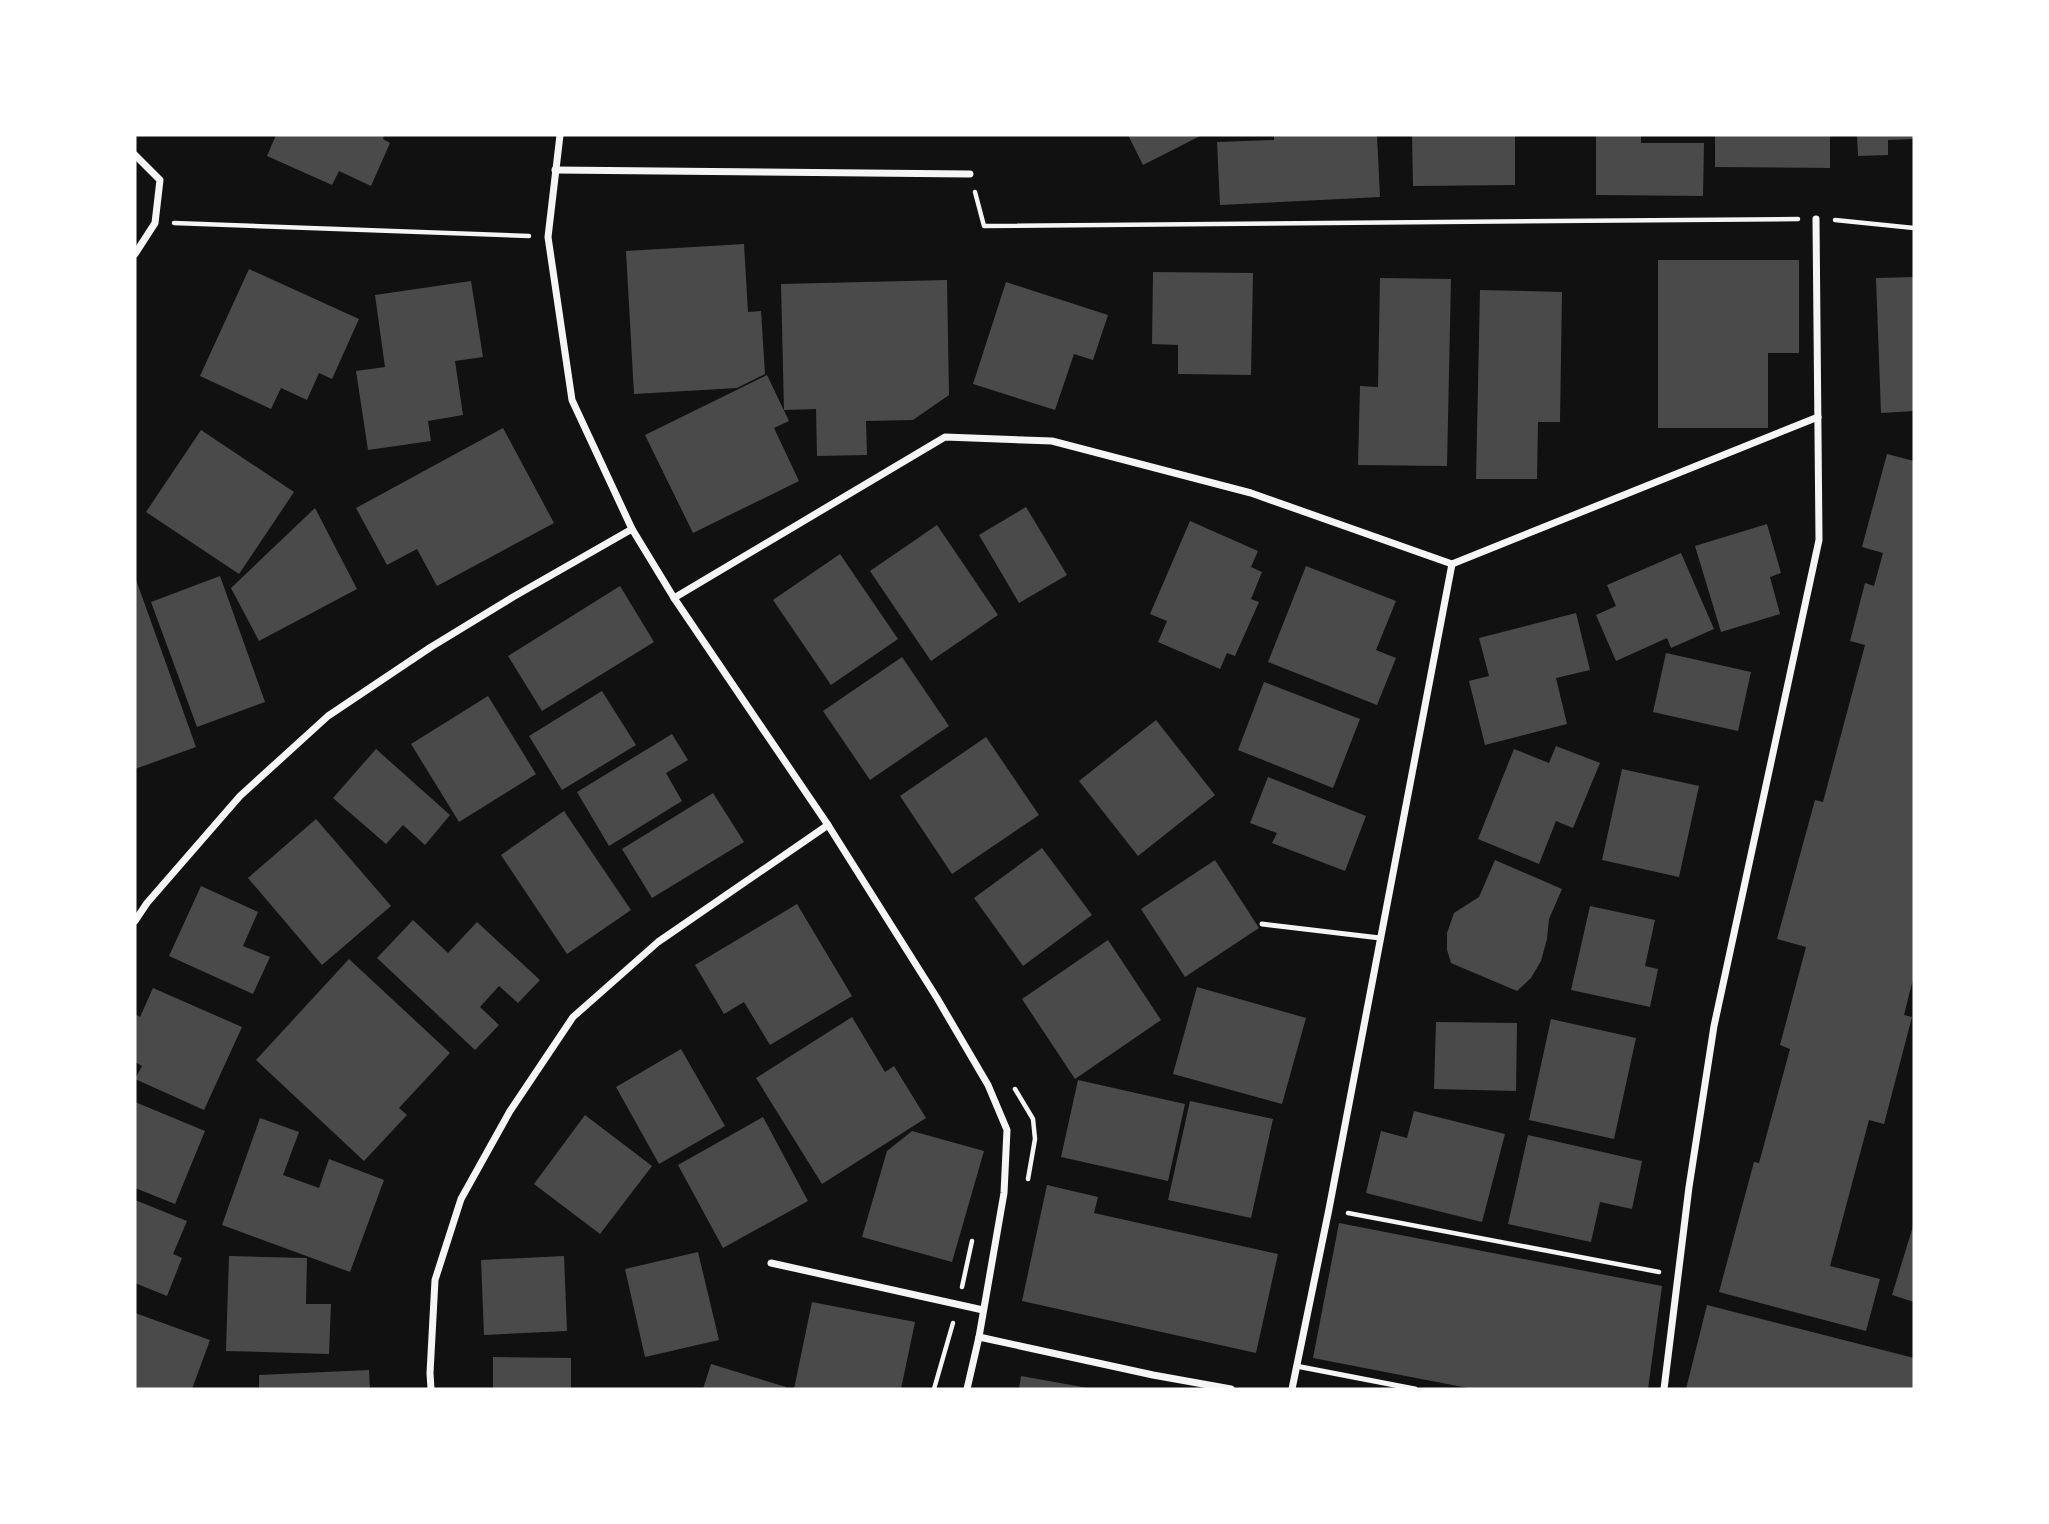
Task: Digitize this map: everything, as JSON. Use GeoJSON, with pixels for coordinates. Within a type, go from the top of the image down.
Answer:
{"type":"FeatureCollection","features":[{"type":"Feature","properties":{"kind":"street"},"geometry":{"type":"LineString","coordinates":[[560,135],[548,237],[572,400],[632,529],[674,598],[828,825],[937,998],[988,1085],[1007,1130],[1004,1193],[979,1337],[967,1389]]}},
{"type":"Feature","properties":{"kind":"street"},"geometry":{"type":"LineString","coordinates":[[135,155],[160,180],[155,223],[135,254]]}},
{"type":"Feature","properties":{"kind":"street"},"geometry":{"type":"LineString","coordinates":[[555,170],[970,174]]}},
{"type":"Feature","properties":{"kind":"street"},"geometry":{"type":"LineString","coordinates":[[1664,1389],[1689,1187],[1714,1026],[1819,540],[1816,219]]}},
{"type":"Feature","properties":{"kind":"street"},"geometry":{"type":"LineString","coordinates":[[674,598],[945,437],[1052,440],[1251,493],[1452,564],[1818,416]]}},
{"type":"Feature","properties":{"kind":"street"},"geometry":{"type":"LineString","coordinates":[[135,922],[147,903],[240,796],[328,716],[443,639],[632,529]]}},
{"type":"Feature","properties":{"kind":"street"},"geometry":{"type":"LineString","coordinates":[[1292,1389],[1452,564]]}},
{"type":"Feature","properties":{"kind":"street"},"geometry":{"type":"LineString","coordinates":[[431,1389],[435,1280],[461,1199],[510,1111],[573,1017],[658,942],[828,825]]}},
{"type":"Feature","properties":{"kind":"street"},"geometry":{"type":"LineString","coordinates":[[771,1263],[983,1310]]}},
{"type":"Feature","properties":{"kind":"street"},"geometry":{"type":"LineString","coordinates":[[979,1337],[1230,1389]]}},
{"type":"Feature","properties":{"kind":"lane"},"geometry":{"type":"LineString","coordinates":[[1262,924],[1380,939]]}},
{"type":"Feature","properties":{"kind":"lane"},"geometry":{"type":"LineString","coordinates":[[1296,1366],[1415,1389]]}},
{"type":"Feature","properties":{"kind":"path"},"geometry":{"type":"LineString","coordinates":[[970,174],[984,226],[1816,219],[1914,228]]}},
{"type":"Feature","properties":{"kind":"path"},"geometry":{"type":"LineString","coordinates":[[155,223],[548,237]]}},
{"type":"Feature","properties":{"kind":"path"},"geometry":{"type":"LineString","coordinates":[[1329,1209],[1677,1275]]}},
{"type":"Feature","properties":{"kind":"path"},"geometry":{"type":"LineString","coordinates":[[934,1389],[958,1304],[973,1236]]}},
{"type":"Feature","properties":{"kind":"building"},"geometry":{"type":"Polygon","coordinates":[[[276,135],[384,135],[383,139],[390,143],[371,186],[339,171],[332,185],[267,156],[276,135]]]}},
{"type":"Feature","properties":{"kind":"building"},"geometry":{"type":"Polygon","coordinates":[[[1128,135],[1202,135],[1143,165],[1128,135]]]}},
{"type":"Feature","properties":{"kind":"building"},"geometry":{"type":"Polygon","coordinates":[[[1274,135],[1377,135],[1380,197],[1220,205],[1217,142],[1274,140],[1274,135]]]}},
{"type":"Feature","properties":{"kind":"building"},"geometry":{"type":"Polygon","coordinates":[[[1412,135],[1515,135],[1515,185],[1413,186],[1412,135]]]}},
{"type":"Feature","properties":{"kind":"building"},"geometry":{"type":"Polygon","coordinates":[[[1596,135],[1641,135],[1641,143],[1704,143],[1703,196],[1596,195],[1596,135]]]}},
{"type":"Feature","properties":{"kind":"building"},"geometry":{"type":"Polygon","coordinates":[[[1715,135],[1830,135],[1830,168],[1715,167],[1715,135]]]}},
{"type":"Feature","properties":{"kind":"building"},"geometry":{"type":"Polygon","coordinates":[[[1857,135],[1914,135],[1914,139],[1888,140],[1888,155],[1858,156],[1857,135]]]}},
{"type":"Feature","properties":{"kind":"building"},"geometry":{"type":"Polygon","coordinates":[[[744,244],[748,312],[761,311],[765,374],[737,388],[634,394],[626,251],[744,244]]]}},
{"type":"Feature","properties":{"kind":"building"},"geometry":{"type":"Polygon","coordinates":[[[1658,260],[1799,260],[1799,353],[1768,353],[1768,428],[1658,428],[1658,260]]]}},
{"type":"Feature","properties":{"kind":"building"},"geometry":{"type":"Polygon","coordinates":[[[249,269],[359,319],[332,379],[319,373],[307,400],[281,388],[271,409],[200,376],[249,269]]]}},
{"type":"Feature","properties":{"kind":"building"},"geometry":{"type":"Polygon","coordinates":[[[1153,272],[1253,273],[1251,375],[1178,374],[1178,345],[1152,344],[1153,272]]]}},
{"type":"Feature","properties":{"kind":"building"},"geometry":{"type":"Polygon","coordinates":[[[1914,277],[1914,411],[1881,413],[1876,278],[1914,277]]]}},
{"type":"Feature","properties":{"kind":"building"},"geometry":{"type":"Polygon","coordinates":[[[1380,278],[1451,279],[1447,466],[1358,465],[1360,386],[1378,387],[1380,278]]]}},
{"type":"Feature","properties":{"kind":"building"},"geometry":{"type":"Polygon","coordinates":[[[947,280],[949,395],[913,420],[866,421],[867,455],[817,456],[816,409],[784,410],[781,284],[947,280]]]}},
{"type":"Feature","properties":{"kind":"building"},"geometry":{"type":"Polygon","coordinates":[[[471,281],[483,357],[455,361],[463,415],[428,421],[431,441],[368,450],[356,371],[385,367],[375,295],[471,281]]]}},
{"type":"Feature","properties":{"kind":"building"},"geometry":{"type":"Polygon","coordinates":[[[1006,282],[1108,315],[1093,360],[1074,354],[1055,410],[973,384],[1006,282]]]}},
{"type":"Feature","properties":{"kind":"building"},"geometry":{"type":"Polygon","coordinates":[[[1480,290],[1562,292],[1560,422],[1538,422],[1537,479],[1476,479],[1480,290]]]}},
{"type":"Feature","properties":{"kind":"building"},"geometry":{"type":"Polygon","coordinates":[[[767,375],[789,421],[774,428],[799,481],[693,533],[645,435],[767,375]]]}},
{"type":"Feature","properties":{"kind":"building"},"geometry":{"type":"Polygon","coordinates":[[[503,428],[554,523],[437,586],[417,549],[387,565],[356,508],[503,428]]]}},
{"type":"Feature","properties":{"kind":"building"},"geometry":{"type":"Polygon","coordinates":[[[201,430],[294,492],[239,574],[146,512],[201,430]]]}},
{"type":"Feature","properties":{"kind":"building"},"geometry":{"type":"Polygon","coordinates":[[[1887,454],[1914,461],[1914,975],[1904,1015],[1912,1017],[1884,1124],[1869,1120],[1830,1266],[1880,1279],[1866,1331],[1719,1292],[1754,1162],[1759,1163],[1790,1049],[1780,1045],[1806,947],[1777,939],[1815,800],[1823,802],[1865,645],[1850,641],[1865,583],[1874,586],[1883,553],[1862,547],[1887,454]]]}},
{"type":"Feature","properties":{"kind":"building"},"geometry":{"type":"Polygon","coordinates":[[[1026,507],[1067,575],[1019,603],[979,535],[1026,507]]]}},
{"type":"Feature","properties":{"kind":"building"},"geometry":{"type":"Polygon","coordinates":[[[315,508],[357,589],[259,641],[231,588],[315,508]]]}},
{"type":"Feature","properties":{"kind":"building"},"geometry":{"type":"Polygon","coordinates":[[[1190,521],[1258,551],[1251,567],[1262,572],[1251,599],[1259,602],[1235,656],[1227,653],[1220,669],[1158,642],[1167,621],[1150,614],[1190,521]]]}},
{"type":"Feature","properties":{"kind":"building"},"geometry":{"type":"Polygon","coordinates":[[[1767,524],[1781,573],[1770,577],[1780,614],[1721,632],[1695,546],[1767,524]]]}},
{"type":"Feature","properties":{"kind":"building"},"geometry":{"type":"Polygon","coordinates":[[[937,525],[998,615],[931,661],[870,571],[937,525]]]}},
{"type":"Feature","properties":{"kind":"building"},"geometry":{"type":"Polygon","coordinates":[[[1681,553],[1714,629],[1671,648],[1667,638],[1616,661],[1596,615],[1616,606],[1607,585],[1681,553]]]}},
{"type":"Feature","properties":{"kind":"building"},"geometry":{"type":"Polygon","coordinates":[[[840,554],[898,639],[831,685],[773,600],[840,554]]]}},
{"type":"Feature","properties":{"kind":"building"},"geometry":{"type":"Polygon","coordinates":[[[1306,566],[1396,601],[1376,650],[1396,658],[1377,705],[1268,662],[1306,566]]]}},
{"type":"Feature","properties":{"kind":"building"},"geometry":{"type":"Polygon","coordinates":[[[220,576],[265,702],[197,727],[151,602],[220,576]]]}},
{"type":"Feature","properties":{"kind":"building"},"geometry":{"type":"Polygon","coordinates":[[[135,577],[196,747],[135,769],[135,577]]]}},
{"type":"Feature","properties":{"kind":"building"},"geometry":{"type":"Polygon","coordinates":[[[620,586],[654,642],[542,711],[508,656],[620,586]]]}},
{"type":"Feature","properties":{"kind":"building"},"geometry":{"type":"Polygon","coordinates":[[[1576,613],[1590,670],[1556,678],[1567,724],[1485,745],[1469,681],[1489,676],[1479,638],[1576,613]]]}},
{"type":"Feature","properties":{"kind":"building"},"geometry":{"type":"Polygon","coordinates":[[[1666,653],[1751,672],[1738,731],[1653,712],[1666,653]]]}},
{"type":"Feature","properties":{"kind":"building"},"geometry":{"type":"Polygon","coordinates":[[[902,657],[949,726],[870,780],[823,711],[902,657]]]}},
{"type":"Feature","properties":{"kind":"building"},"geometry":{"type":"Polygon","coordinates":[[[1264,682],[1360,719],[1333,788],[1238,750],[1264,682]]]}},
{"type":"Feature","properties":{"kind":"building"},"geometry":{"type":"Polygon","coordinates":[[[602,691],[636,745],[562,790],[529,736],[602,691]]]}},
{"type":"Feature","properties":{"kind":"building"},"geometry":{"type":"Polygon","coordinates":[[[488,696],[536,774],[459,822],[411,744],[488,696]]]}},
{"type":"Feature","properties":{"kind":"building"},"geometry":{"type":"Polygon","coordinates":[[[1156,720],[1215,795],[1138,856],[1079,781],[1156,720]]]}},
{"type":"Feature","properties":{"kind":"building"},"geometry":{"type":"Polygon","coordinates":[[[672,734],[688,760],[666,773],[682,801],[609,846],[577,792],[672,734]]]}},
{"type":"Feature","properties":{"kind":"building"},"geometry":{"type":"Polygon","coordinates":[[[986,737],[1039,815],[952,874],[900,796],[986,737]]]}},
{"type":"Feature","properties":{"kind":"building"},"geometry":{"type":"Polygon","coordinates":[[[1556,746],[1600,763],[1573,828],[1556,821],[1539,864],[1478,839],[1514,749],[1549,763],[1556,746]]]}},
{"type":"Feature","properties":{"kind":"building"},"geometry":{"type":"Polygon","coordinates":[[[376,749],[450,815],[425,845],[403,825],[386,844],[333,798],[376,749]]]}},
{"type":"Feature","properties":{"kind":"building"},"geometry":{"type":"Polygon","coordinates":[[[1622,769],[1699,786],[1679,877],[1602,860],[1622,769]]]}},
{"type":"Feature","properties":{"kind":"building"},"geometry":{"type":"Polygon","coordinates":[[[1268,777],[1366,816],[1345,871],[1272,843],[1277,833],[1250,823],[1268,777]]]}},
{"type":"Feature","properties":{"kind":"building"},"geometry":{"type":"Polygon","coordinates":[[[713,793],[744,842],[652,898],[622,849],[713,793]]]}},
{"type":"Feature","properties":{"kind":"building"},"geometry":{"type":"Polygon","coordinates":[[[564,811],[631,910],[567,954],[501,855],[564,811]]]}},
{"type":"Feature","properties":{"kind":"building"},"geometry":{"type":"Polygon","coordinates":[[[316,819],[391,906],[322,965],[248,878],[316,819]]]}},
{"type":"Feature","properties":{"kind":"building"},"geometry":{"type":"Polygon","coordinates":[[[1042,848],[1092,915],[1023,966],[974,898],[1042,848]]]}},
{"type":"Feature","properties":{"kind":"building"},"geometry":{"type":"Polygon","coordinates":[[[1215,860],[1259,928],[1185,977],[1141,909],[1215,860]]]}},
{"type":"Feature","properties":{"kind":"building"},"geometry":{"type":"Polygon","coordinates":[[[1495,860],[1562,889],[1549,919],[1541,961],[1531,978],[1517,991],[1451,963],[1447,950],[1447,933],[1454,913],[1479,897],[1495,860]]]}},
{"type":"Feature","properties":{"kind":"building"},"geometry":{"type":"Polygon","coordinates":[[[201,886],[258,912],[243,946],[270,957],[253,994],[169,956],[201,886]]]}},
{"type":"Feature","properties":{"kind":"building"},"geometry":{"type":"Polygon","coordinates":[[[797,904],[852,996],[770,1045],[744,1002],[724,1014],[695,965],[797,904]]]}},
{"type":"Feature","properties":{"kind":"building"},"geometry":{"type":"Polygon","coordinates":[[[1590,906],[1655,920],[1645,966],[1658,969],[1650,1007],[1571,990],[1590,906]]]}},
{"type":"Feature","properties":{"kind":"building"},"geometry":{"type":"Polygon","coordinates":[[[413,920],[448,953],[477,922],[540,980],[518,1003],[499,986],[480,1007],[499,1025],[475,1050],[377,958],[413,920]]]}},
{"type":"Feature","properties":{"kind":"building"},"geometry":{"type":"Polygon","coordinates":[[[1108,940],[1161,1020],[1075,1079],[1022,999],[1108,940]]]}},
{"type":"Feature","properties":{"kind":"building"},"geometry":{"type":"Polygon","coordinates":[[[349,959],[450,1053],[399,1108],[407,1115],[364,1161],[256,1060],[349,959]]]}},
{"type":"Feature","properties":{"kind":"building"},"geometry":{"type":"Polygon","coordinates":[[[1197,987],[1306,1018],[1282,1104],[1173,1074],[1197,987]]]}},
{"type":"Feature","properties":{"kind":"building"},"geometry":{"type":"Polygon","coordinates":[[[153,988],[242,1027],[204,1110],[135,1079],[142,1066],[135,1062],[135,1014],[140,1017],[153,988]]]}},
{"type":"Feature","properties":{"kind":"building"},"geometry":{"type":"Polygon","coordinates":[[[852,1017],[885,1072],[894,1066],[926,1118],[822,1184],[756,1078],[852,1017]]]}},
{"type":"Feature","properties":{"kind":"building"},"geometry":{"type":"Polygon","coordinates":[[[1551,1019],[1636,1038],[1614,1139],[1529,1120],[1551,1019]]]}},
{"type":"Feature","properties":{"kind":"building"},"geometry":{"type":"Polygon","coordinates":[[[1436,1022],[1517,1023],[1516,1091],[1434,1089],[1436,1022]]]}},
{"type":"Feature","properties":{"kind":"building"},"geometry":{"type":"Polygon","coordinates":[[[681,1049],[725,1126],[659,1164],[616,1087],[681,1049]]]}},
{"type":"Feature","properties":{"kind":"building"},"geometry":{"type":"Polygon","coordinates":[[[1078,1080],[1185,1104],[1168,1181],[1061,1157],[1078,1080]]]}},
{"type":"Feature","properties":{"kind":"building"},"geometry":{"type":"Polygon","coordinates":[[[1190,1101],[1273,1119],[1251,1218],[1168,1200],[1190,1101]]]}},
{"type":"Feature","properties":{"kind":"building"},"geometry":{"type":"Polygon","coordinates":[[[135,1102],[205,1131],[175,1204],[135,1188],[135,1102]]]}},
{"type":"Feature","properties":{"kind":"building"},"geometry":{"type":"Polygon","coordinates":[[[1414,1111],[1505,1134],[1482,1222],[1366,1193],[1381,1131],[1407,1138],[1414,1111]]]}},
{"type":"Feature","properties":{"kind":"building"},"geometry":{"type":"Polygon","coordinates":[[[585,1115],[652,1166],[600,1234],[534,1184],[585,1115]]]}},
{"type":"Feature","properties":{"kind":"building"},"geometry":{"type":"Polygon","coordinates":[[[763,1117],[808,1201],[723,1248],[678,1165],[763,1117]]]}},
{"type":"Feature","properties":{"kind":"building"},"geometry":{"type":"Polygon","coordinates":[[[260,1118],[299,1132],[283,1175],[319,1188],[329,1159],[384,1180],[350,1272],[222,1225],[260,1118]]]}},
{"type":"Feature","properties":{"kind":"building"},"geometry":{"type":"Polygon","coordinates":[[[912,1131],[984,1151],[952,1262],[862,1237],[887,1151],[912,1131]]]}},
{"type":"Feature","properties":{"kind":"building"},"geometry":{"type":"Polygon","coordinates":[[[1528,1135],[1642,1161],[1632,1209],[1600,1202],[1591,1242],[1508,1224],[1528,1135]]]}},
{"type":"Feature","properties":{"kind":"building"},"geometry":{"type":"Polygon","coordinates":[[[1047,1185],[1098,1197],[1094,1213],[1278,1254],[1256,1353],[1022,1301],[1047,1185]]]}},
{"type":"Feature","properties":{"kind":"building"},"geometry":{"type":"Polygon","coordinates":[[[135,1200],[187,1221],[173,1254],[182,1258],[167,1296],[135,1283],[135,1200]]]}},
{"type":"Feature","properties":{"kind":"building"},"geometry":{"type":"Polygon","coordinates":[[[1339,1223],[1662,1286],[1648,1389],[1473,1389],[1313,1358],[1339,1223]]]}},
{"type":"Feature","properties":{"kind":"building"},"geometry":{"type":"Polygon","coordinates":[[[1914,1223],[1914,1302],[1892,1295],[1914,1223]]]}},
{"type":"Feature","properties":{"kind":"building"},"geometry":{"type":"Polygon","coordinates":[[[698,1252],[719,1340],[645,1357],[625,1269],[698,1252]]]}},
{"type":"Feature","properties":{"kind":"building"},"geometry":{"type":"Polygon","coordinates":[[[229,1256],[307,1258],[306,1304],[331,1304],[329,1354],[226,1351],[229,1256]]]}},
{"type":"Feature","properties":{"kind":"building"},"geometry":{"type":"Polygon","coordinates":[[[564,1256],[567,1331],[484,1335],[481,1260],[564,1256]]]}},
{"type":"Feature","properties":{"kind":"building"},"geometry":{"type":"Polygon","coordinates":[[[812,1302],[915,1322],[901,1389],[794,1389],[812,1302]]]}},
{"type":"Feature","properties":{"kind":"building"},"geometry":{"type":"Polygon","coordinates":[[[1707,1305],[1914,1358],[1914,1389],[1686,1389],[1707,1305]]]}},
{"type":"Feature","properties":{"kind":"building"},"geometry":{"type":"Polygon","coordinates":[[[135,1313],[210,1340],[192,1389],[135,1389],[135,1313]]]}},
{"type":"Feature","properties":{"kind":"building"},"geometry":{"type":"Polygon","coordinates":[[[493,1357],[571,1358],[571,1389],[493,1389],[493,1357]]]}},
{"type":"Feature","properties":{"kind":"building"},"geometry":{"type":"Polygon","coordinates":[[[711,1364],[786,1387],[786,1389],[703,1389],[711,1364]]]}},
{"type":"Feature","properties":{"kind":"building"},"geometry":{"type":"Polygon","coordinates":[[[369,1370],[370,1389],[259,1389],[259,1375],[369,1370]]]}},
{"type":"Feature","properties":{"kind":"building"},"geometry":{"type":"Polygon","coordinates":[[[1021,1376],[1088,1388],[1088,1389],[1019,1389],[1021,1376]]]}}]}
